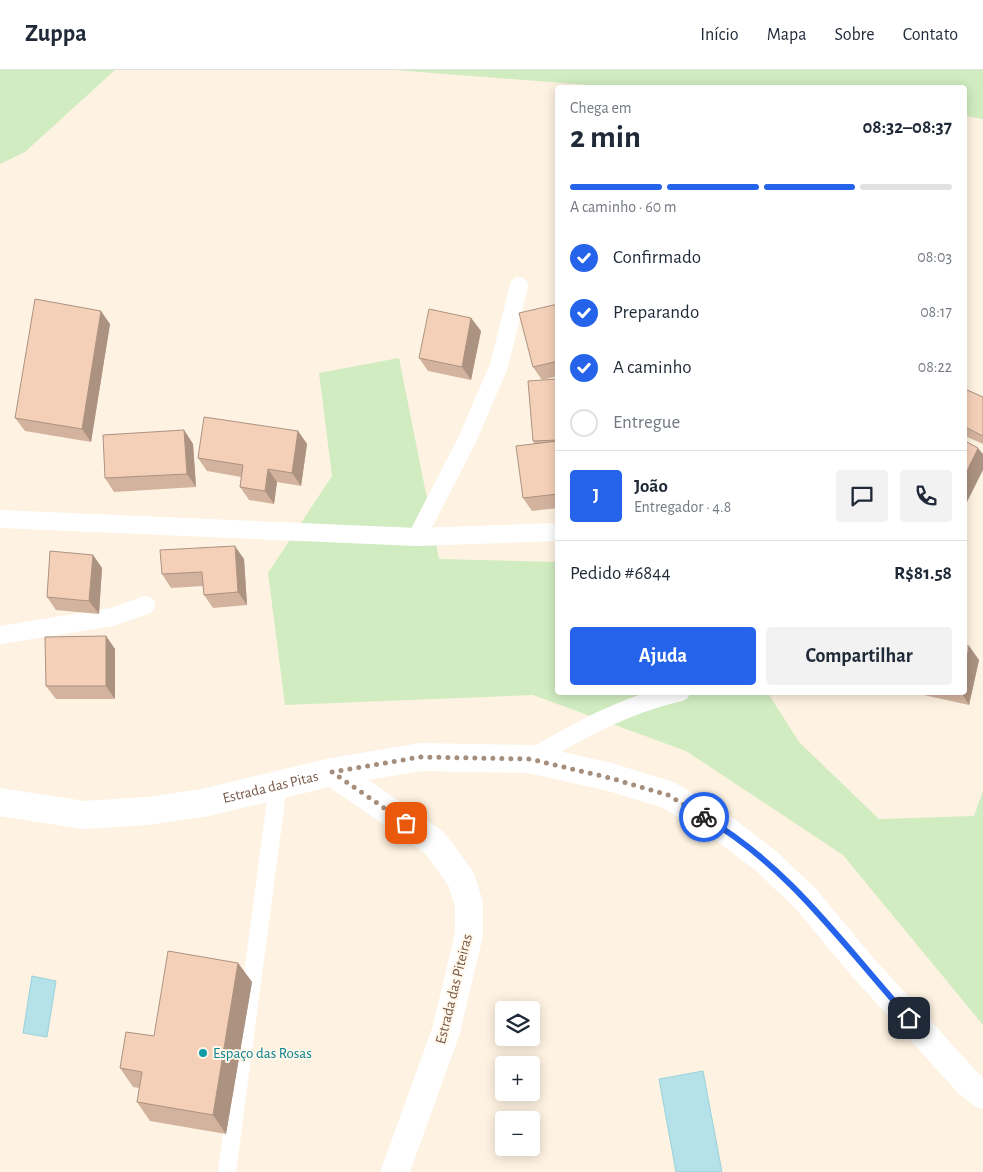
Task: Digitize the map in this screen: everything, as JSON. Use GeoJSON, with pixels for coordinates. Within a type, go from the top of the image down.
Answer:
{"type":"FeatureCollection","features":[{"type":"Feature","properties":{"kind":"street","name":"Estrada das Pitas"},"geometry":{"type":"LineString","coordinates":[[0,802],[84,815],[147,812],[203,803],[332,772],[420,757],[530,759],[610,778],[668,795],[719,825],[766,861],[806,899],[867,971],[969,1084],[983,1094]]}},
{"type":"Feature","properties":{"kind":"street","name":"Estrada das Piteiras"},"geometry":{"type":"LineString","coordinates":[[332,772],[435,843],[461,879],[469,904],[470,934],[446,1031],[395,1172]]}},
{"type":"Feature","properties":{"kind":"lane"},"geometry":{"type":"LineString","coordinates":[[417,536],[468,440],[499,366],[519,286]]}},
{"type":"Feature","properties":{"kind":"lane"},"geometry":{"type":"LineString","coordinates":[[0,519],[417,536],[555,532]]}},
{"type":"Feature","properties":{"kind":"lane"},"geometry":{"type":"LineString","coordinates":[[0,635],[112,617],[146,605]]}},
{"type":"Feature","properties":{"kind":"lane"},"geometry":{"type":"LineString","coordinates":[[530,759],[595,722],[652,699],[669,695]]}},
{"type":"Feature","properties":{"kind":"lane"},"geometry":{"type":"LineString","coordinates":[[227,1172],[278,785]]}},
{"type":"Feature","properties":{"kind":"green space"},"geometry":{"type":"Polygon","coordinates":[[[0,70],[115,70],[25,152],[0,164],[0,70]]]}},
{"type":"Feature","properties":{"kind":"green space"},"geometry":{"type":"Polygon","coordinates":[[[394,70],[983,70],[983,119],[967,116],[967,85],[590,85],[394,70]]]}},
{"type":"Feature","properties":{"kind":"green space"},"geometry":{"type":"Polygon","coordinates":[[[399,358],[439,559],[555,562],[555,695],[769,695],[799,742],[879,819],[974,816],[983,791],[983,1025],[843,855],[686,751],[533,695],[285,705],[268,573],[332,476],[319,373],[399,358]]]}},
{"type":"Feature","properties":{"kind":"water"},"geometry":{"type":"Polygon","coordinates":[[[32,976],[56,981],[47,1037],[23,1033],[32,976]]]}},
{"type":"Feature","properties":{"kind":"water"},"geometry":{"type":"Polygon","coordinates":[[[703,1071],[722,1172],[676,1172],[659,1079],[703,1071]]]}},
{"type":"Feature","properties":{"kind":"building"},"geometry":{"type":"Polygon","coordinates":[[[35,299],[101,311],[82,429],[15,418],[35,299]]]}},
{"type":"Feature","properties":{"kind":"building"},"geometry":{"type":"Polygon","coordinates":[[[555,305],[555,362],[533,367],[519,313],[555,305]]]}},
{"type":"Feature","properties":{"kind":"building"},"geometry":{"type":"Polygon","coordinates":[[[429,309],[471,318],[462,367],[419,358],[429,309]]]}},
{"type":"Feature","properties":{"kind":"building"},"geometry":{"type":"Polygon","coordinates":[[[555,379],[555,440],[533,441],[528,381],[555,379]]]}},
{"type":"Feature","properties":{"kind":"building"},"geometry":{"type":"Polygon","coordinates":[[[967,390],[983,397],[983,436],[967,428],[967,390]]]}},
{"type":"Feature","properties":{"kind":"building"},"geometry":{"type":"Polygon","coordinates":[[[204,417],[298,431],[292,473],[268,469],[265,491],[240,487],[243,465],[198,458],[204,417]]]}},
{"type":"Feature","properties":{"kind":"building"},"geometry":{"type":"Polygon","coordinates":[[[184,430],[187,474],[105,478],[103,435],[184,430]]]}},
{"type":"Feature","properties":{"kind":"building"},"geometry":{"type":"Polygon","coordinates":[[[555,441],[555,494],[523,498],[516,446],[555,441]]]}},
{"type":"Feature","properties":{"kind":"building"},"geometry":{"type":"Polygon","coordinates":[[[967,442],[978,448],[967,471],[967,442]]]}},
{"type":"Feature","properties":{"kind":"building"},"geometry":{"type":"Polygon","coordinates":[[[235,546],[238,592],[204,595],[202,572],[162,574],[160,550],[235,546]]]}},
{"type":"Feature","properties":{"kind":"building"},"geometry":{"type":"Polygon","coordinates":[[[50,551],[93,555],[89,601],[47,597],[50,551]]]}},
{"type":"Feature","properties":{"kind":"building"},"geometry":{"type":"Polygon","coordinates":[[[106,636],[106,686],[46,686],[45,637],[106,636]]]}},
{"type":"Feature","properties":{"kind":"building","name":"Espaço das Rosas"},"geometry":{"type":"Polygon","coordinates":[[[168,951],[238,963],[213,1115],[137,1102],[142,1072],[120,1068],[126,1032],[154,1036],[168,951]]]}},
{"type":"Feature","properties":{"kind":"way so far"},"geometry":{"type":"LineString","coordinates":[[406,823],[332,772],[420,757],[530,759],[610,778],[668,795],[704,817]]}},
{"type":"Feature","properties":{"kind":"place","name":"Espaço das Rosas"},"geometry":{"type":"Point","coordinates":[203,1053]}},
{"type":"Feature","properties":{"kind":"route"},"geometry":{"type":"LineString","coordinates":[[704,817],[719,825],[766,861],[806,899],[860,964],[909,1018]]}}]}
